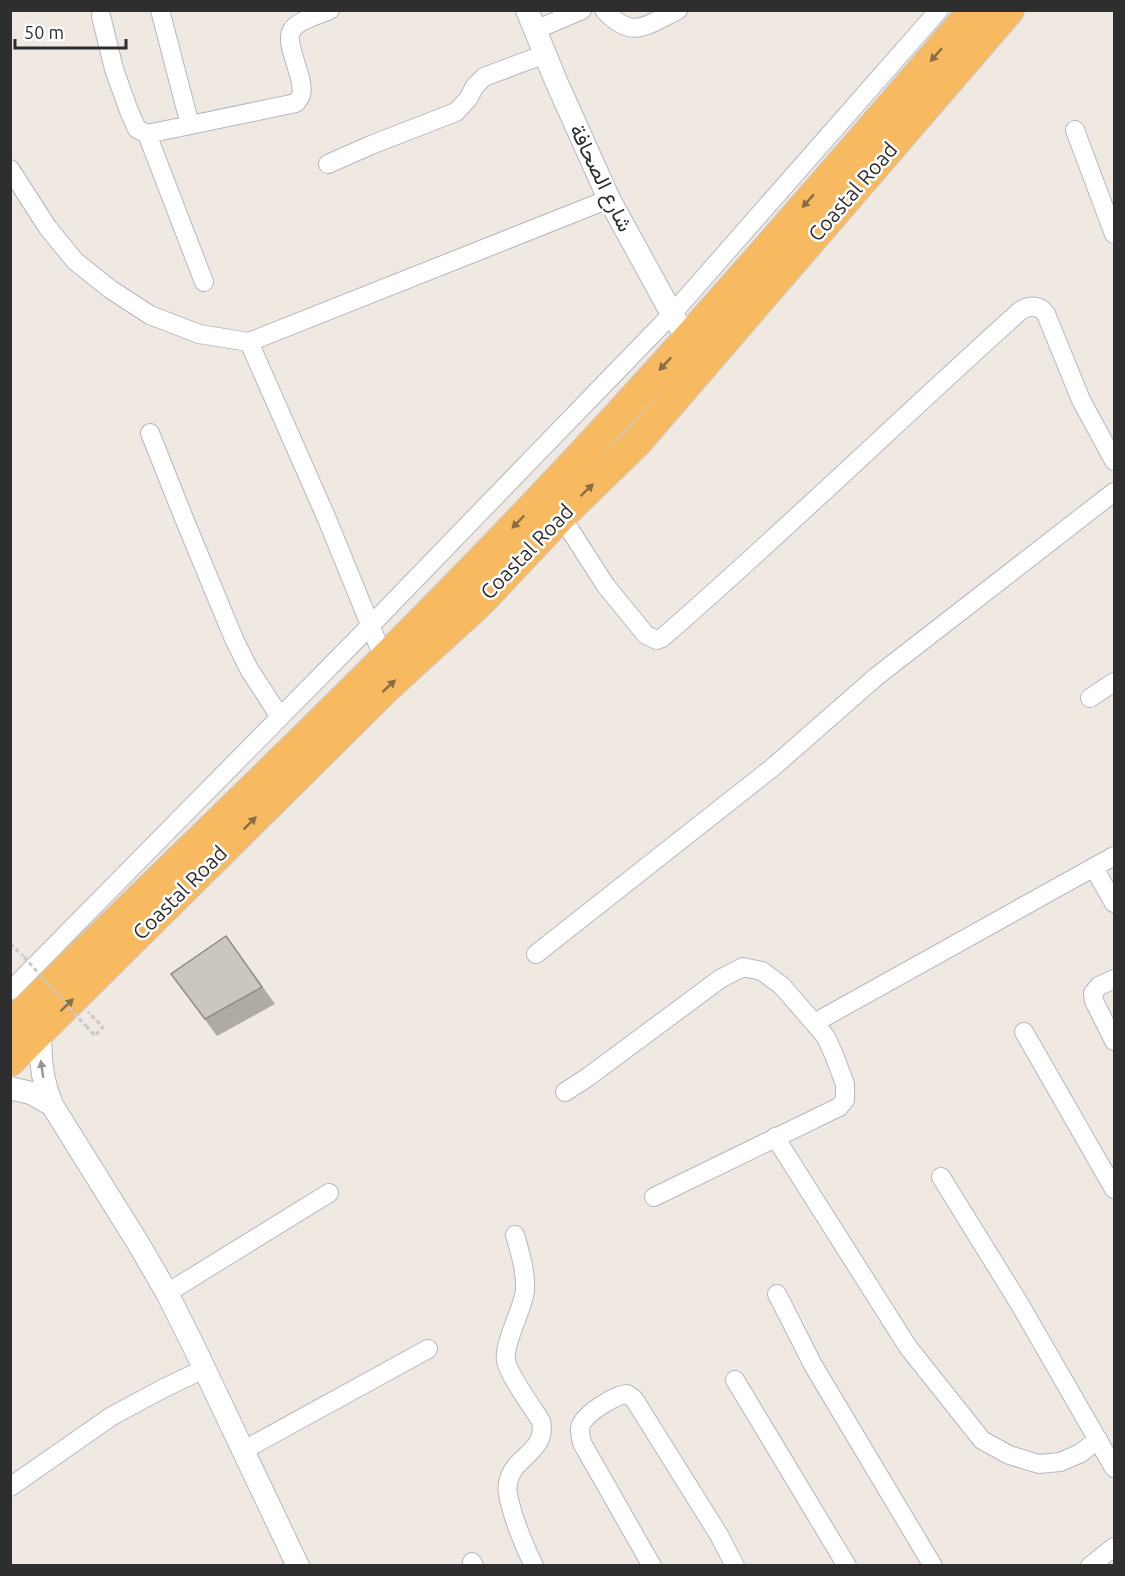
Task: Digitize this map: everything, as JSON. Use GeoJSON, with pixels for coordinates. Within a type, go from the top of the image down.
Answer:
{"type":"FeatureCollection","features":[{"type":"Feature","properties":{"kind":"highway","name":"Coastal Road"},"geometry":{"type":"LineString","coordinates":[[10,1025],[384,659],[544,495],[688,340],[975,10]]}},
{"type":"Feature","properties":{"kind":"highway","name":"Coastal Road"},"geometry":{"type":"LineString","coordinates":[[10,1061],[385,689],[480,602],[561,516],[637,442],[1009,10]]}},
{"type":"Feature","properties":{"kind":"street"},"geometry":{"type":"LineString","coordinates":[[160,10],[190,125]]}},
{"type":"Feature","properties":{"kind":"street"},"geometry":{"type":"LineString","coordinates":[[101,16],[114,69],[129,111],[137,129],[147,134],[296,103],[301,95],[301,86],[289,39],[292,29],[299,23],[330,10]]}},
{"type":"Feature","properties":{"kind":"street"},"geometry":{"type":"LineString","coordinates":[[531,20],[582,10]]}},
{"type":"Feature","properties":{"kind":"street"},"geometry":{"type":"LineString","coordinates":[[604,10],[623,27],[630,29],[638,29],[678,10]]}},
{"type":"Feature","properties":{"kind":"street"},"geometry":{"type":"LineString","coordinates":[[10,990],[370,626],[672,314],[939,10]]}},
{"type":"Feature","properties":{"kind":"street","name":"شارع الصحافة"},"geometry":{"type":"LineString","coordinates":[[531,20],[609,199],[688,340]]}},
{"type":"Feature","properties":{"kind":"street"},"geometry":{"type":"LineString","coordinates":[[328,164],[456,112],[484,77],[545,54]]}},
{"type":"Feature","properties":{"kind":"street"},"geometry":{"type":"LineString","coordinates":[[1075,130],[1114,234]]}},
{"type":"Feature","properties":{"kind":"street"},"geometry":{"type":"LineString","coordinates":[[147,134],[204,282]]}},
{"type":"Feature","properties":{"kind":"street"},"geometry":{"type":"LineString","coordinates":[[10,169],[48,228],[75,261],[110,289],[150,315],[199,334],[249,342],[609,199]]}},
{"type":"Feature","properties":{"kind":"street"},"geometry":{"type":"LineString","coordinates":[[561,516],[606,586],[646,636],[657,640],[662,638],[733,576],[921,400],[1026,306],[1038,308],[1046,314],[1081,400],[1114,461]]}},
{"type":"Feature","properties":{"kind":"street"},"geometry":{"type":"LineString","coordinates":[[249,342],[327,519],[384,659]]}},
{"type":"Feature","properties":{"kind":"street"},"geometry":{"type":"LineString","coordinates":[[150,433],[234,639],[249,669],[280,717]]}},
{"type":"Feature","properties":{"kind":"street"},"geometry":{"type":"LineString","coordinates":[[536,954],[772,768],[877,676],[1114,492]]}},
{"type":"Feature","properties":{"kind":"street"},"geometry":{"type":"LineString","coordinates":[[1090,698],[1114,682]]}},
{"type":"Feature","properties":{"kind":"street"},"geometry":{"type":"LineString","coordinates":[[814,1023],[1114,856]]}},
{"type":"Feature","properties":{"kind":"street"},"geometry":{"type":"LineString","coordinates":[[1094,868],[1114,903]]}},
{"type":"Feature","properties":{"kind":"street"},"geometry":{"type":"LineString","coordinates":[[565,1092],[720,979],[743,967],[762,971],[782,986],[826,1036],[845,1084],[845,1100],[839,1107],[654,1197]]}},
{"type":"Feature","properties":{"kind":"street"},"geometry":{"type":"LineString","coordinates":[[1114,979],[1099,986],[1093,993],[1094,1001],[1114,1041]]}},
{"type":"Feature","properties":{"kind":"street"},"geometry":{"type":"LineString","coordinates":[[41,1030],[41,1069],[52,1105],[167,1293],[298,1566]]}},
{"type":"Feature","properties":{"kind":"street"},"geometry":{"type":"LineString","coordinates":[[1024,1032],[1114,1189]]}},
{"type":"Feature","properties":{"kind":"street"},"geometry":{"type":"LineString","coordinates":[[10,1088],[31,1093],[52,1105]]}},
{"type":"Feature","properties":{"kind":"street"},"geometry":{"type":"LineString","coordinates":[[775,1137],[908,1347],[982,1440],[1009,1455],[1039,1464],[1060,1462],[1082,1453],[1098,1439]]}},
{"type":"Feature","properties":{"kind":"street"},"geometry":{"type":"LineString","coordinates":[[941,1177],[1019,1304],[1114,1468]]}},
{"type":"Feature","properties":{"kind":"street"},"geometry":{"type":"LineString","coordinates":[[167,1293],[329,1193]]}},
{"type":"Feature","properties":{"kind":"street"},"geometry":{"type":"LineString","coordinates":[[515,1235],[523,1267],[525,1290],[508,1345],[506,1360],[511,1373],[541,1421],[543,1429],[541,1437],[510,1476],[507,1492],[525,1547],[534,1566]]}},
{"type":"Feature","properties":{"kind":"street"},"geometry":{"type":"LineString","coordinates":[[777,1294],[813,1365],[933,1566]]}},
{"type":"Feature","properties":{"kind":"street"},"geometry":{"type":"LineString","coordinates":[[242,1451],[428,1349]]}},
{"type":"Feature","properties":{"kind":"street"},"geometry":{"type":"LineString","coordinates":[[13,1480],[112,1416],[204,1369]]}},
{"type":"Feature","properties":{"kind":"street"},"geometry":{"type":"LineString","coordinates":[[735,1380],[847,1566]]}},
{"type":"Feature","properties":{"kind":"street"},"geometry":{"type":"LineString","coordinates":[[652,1566],[582,1443],[580,1429],[582,1422],[619,1395],[627,1394],[634,1399],[719,1535],[735,1566]]}},
{"type":"Feature","properties":{"kind":"street"},"geometry":{"type":"LineString","coordinates":[[1090,1566],[1114,1547]]}},
{"type":"Feature","properties":{"kind":"path"},"geometry":{"type":"LineString","coordinates":[[10,946],[12,945],[24,957],[95,1036],[103,1027],[96,1020]]}},
{"type":"Feature","properties":{"kind":"building"},"geometry":{"type":"Polygon","coordinates":[[[226,936],[262,987],[205,1019],[171,974],[226,936]]]}}]}
